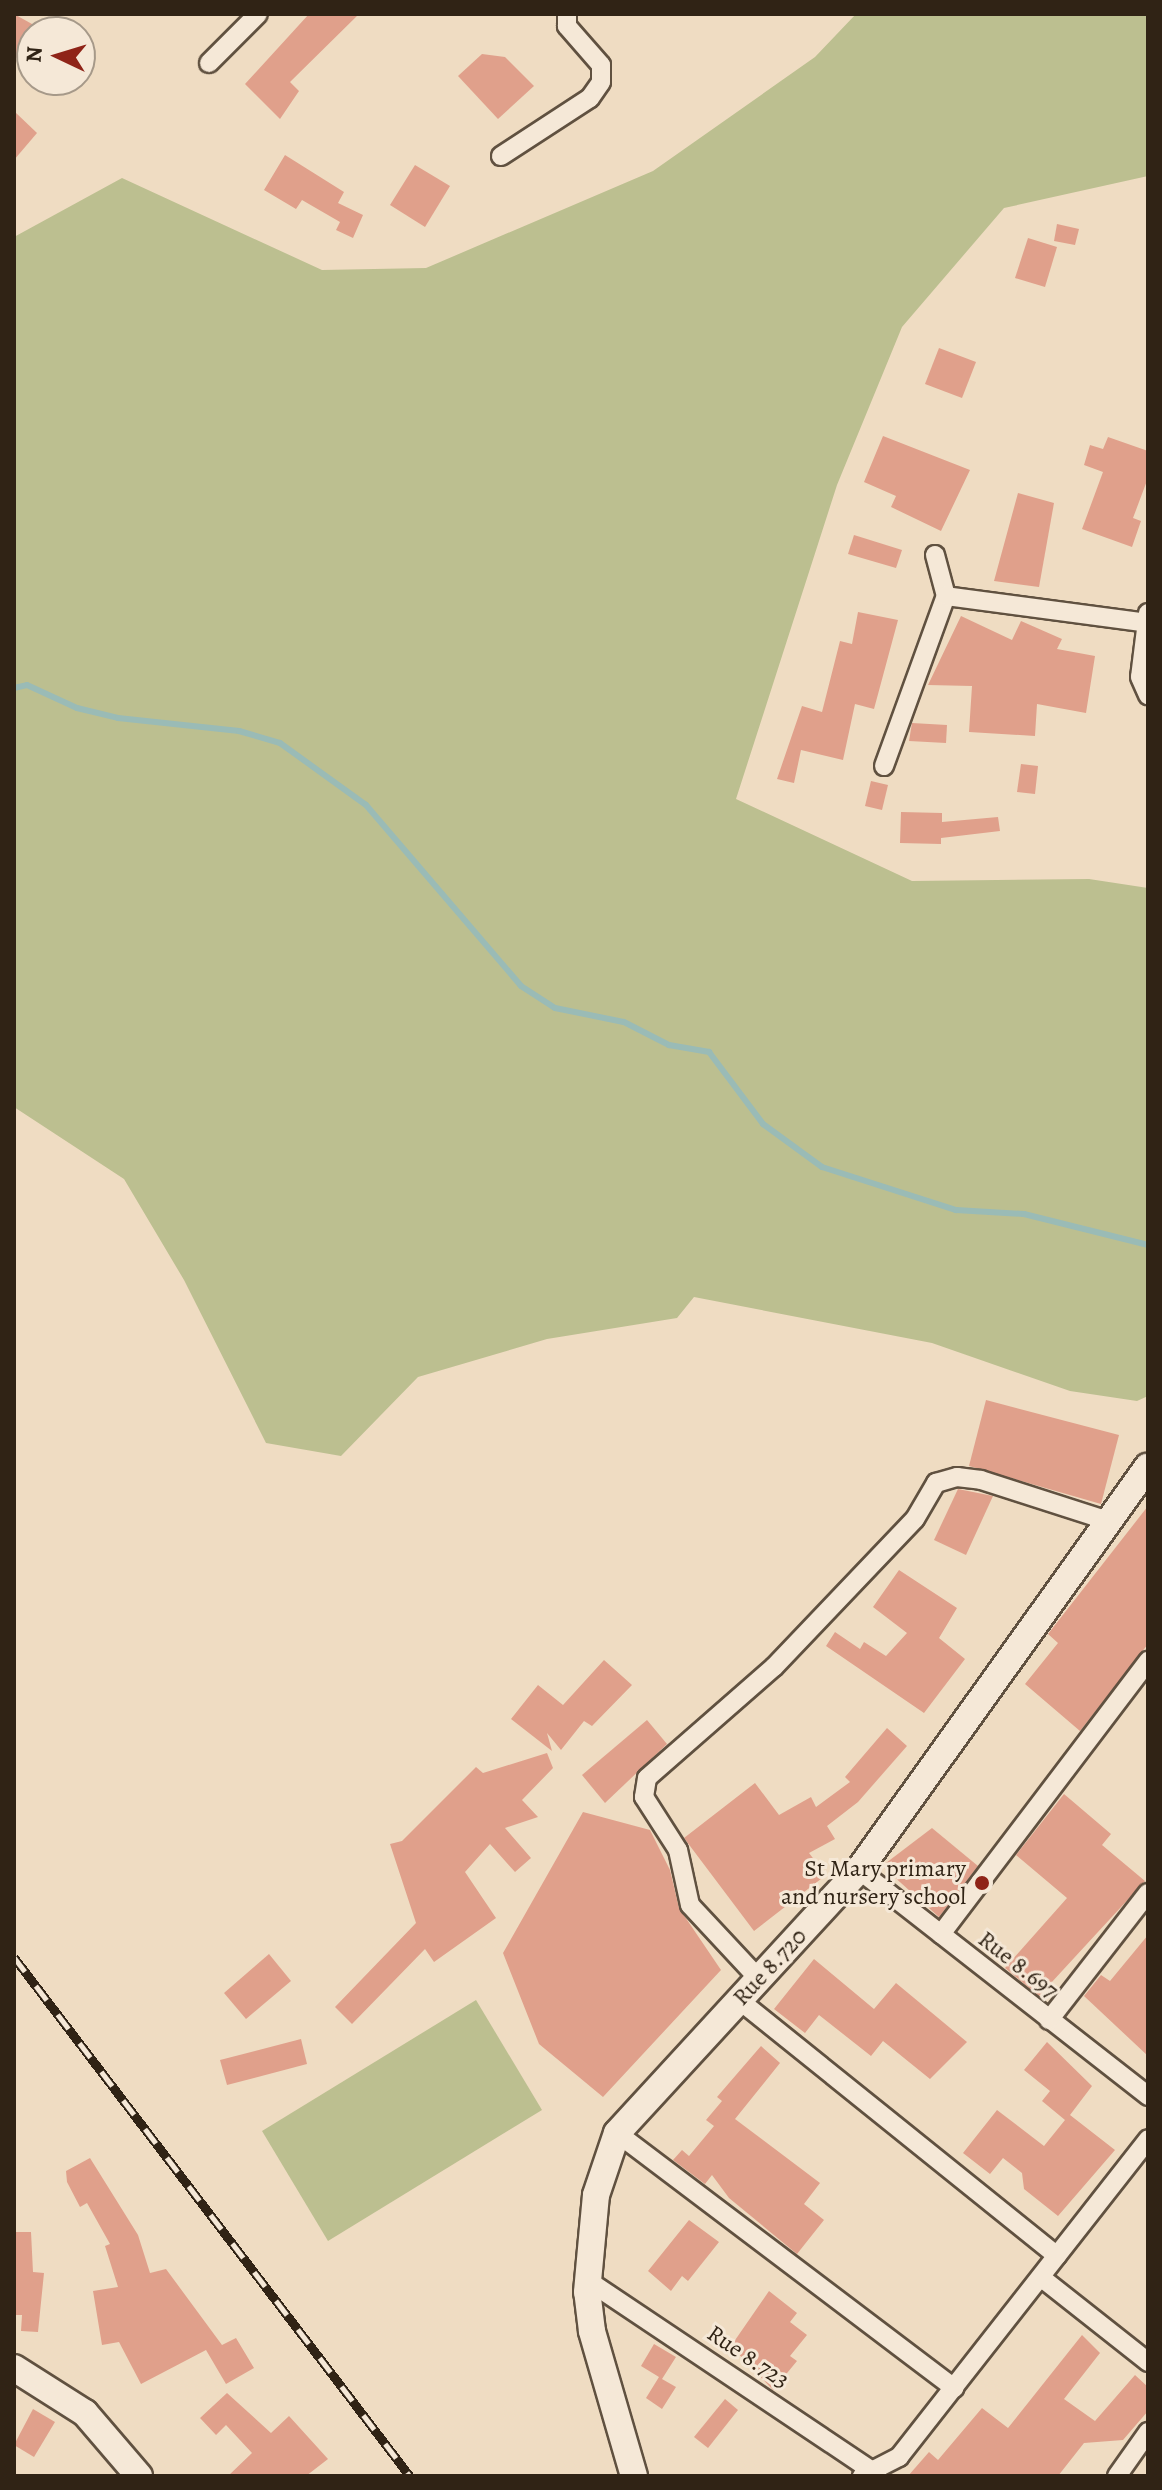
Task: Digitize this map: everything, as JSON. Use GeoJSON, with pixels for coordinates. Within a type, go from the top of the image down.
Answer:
{"type":"FeatureCollection","features":[{"type":"Feature","properties":{"kind":"main road","name":"Rue 8.720"},"geometry":{"type":"LineString","coordinates":[[634,2476],[592,2331],[587,2280],[596,2195],[617,2133],[859,1870],[1148,1467]]}},
{"type":"Feature","properties":{"kind":"main road"},"geometry":{"type":"LineString","coordinates":[[14,2368],[85,2413],[139,2476]]}},
{"type":"Feature","properties":{"kind":"street"},"geometry":{"type":"LineString","coordinates":[[209,63],[258,14]]}},
{"type":"Feature","properties":{"kind":"street"},"geometry":{"type":"LineString","coordinates":[[501,156],[590,98],[601,82],[601,65],[567,26],[567,14]]}},
{"type":"Feature","properties":{"kind":"street"},"geometry":{"type":"LineString","coordinates":[[884,766],[946,596],[935,555]]}},
{"type":"Feature","properties":{"kind":"street"},"geometry":{"type":"LineString","coordinates":[[946,596],[1145,618],[1140,677],[1148,695]]}},
{"type":"Feature","properties":{"kind":"street"},"geometry":{"type":"LineString","coordinates":[[759,1979],[690,1905],[678,1850],[644,1797],[647,1778],[774,1667],[915,1519],[936,1483],[957,1477],[981,1480],[1109,1521]]}},
{"type":"Feature","properties":{"kind":"street"},"geometry":{"type":"LineString","coordinates":[[941,1934],[1146,1668]]}},
{"type":"Feature","properties":{"kind":"street","name":"Rue 8.697"},"geometry":{"type":"LineString","coordinates":[[859,1870],[1148,2096]]}},
{"type":"Feature","properties":{"kind":"street"},"geometry":{"type":"LineString","coordinates":[[1049,2020],[1148,1893]]}},
{"type":"Feature","properties":{"kind":"street"},"geometry":{"type":"LineString","coordinates":[[739,2000],[1057,2256]]}},
{"type":"Feature","properties":{"kind":"street"},"geometry":{"type":"LineString","coordinates":[[617,2133],[954,2388]]}},
{"type":"Feature","properties":{"kind":"street"},"geometry":{"type":"LineString","coordinates":[[870,2473],[899,2457],[1043,2279],[1057,2256],[1148,2139]]}},
{"type":"Feature","properties":{"kind":"street"},"geometry":{"type":"LineString","coordinates":[[1043,2279],[1148,2362]]}},
{"type":"Feature","properties":{"kind":"street","name":"Rue 8.723"},"geometry":{"type":"LineString","coordinates":[[587,2280],[870,2473]]}},
{"type":"Feature","properties":{"kind":"street"},"geometry":{"type":"LineString","coordinates":[[1117,2476],[1148,2432]]}},
{"type":"Feature","properties":{"kind":"green space"},"geometry":{"type":"Polygon","coordinates":[[[856,14],[1148,14],[1148,176],[1004,208],[902,327],[837,485],[736,799],[912,881],[1089,879],[1148,888],[1148,1396],[1137,1401],[1070,1391],[932,1343],[694,1297],[677,1318],[547,1339],[418,1377],[341,1456],[266,1443],[184,1280],[124,1179],[14,1107],[14,237],[122,178],[322,270],[426,268],[653,171],[815,57],[856,14]]]}},
{"type":"Feature","properties":{"kind":"green space"},"geometry":{"type":"Polygon","coordinates":[[[476,2000],[542,2110],[328,2241],[262,2131],[476,2000]]]}},
{"type":"Feature","properties":{"kind":"building"},"geometry":{"type":"Polygon","coordinates":[[[14,14],[18,16],[16,57],[14,14]]]}},
{"type":"Feature","properties":{"kind":"building"},"geometry":{"type":"Polygon","coordinates":[[[309,14],[359,14],[290,82],[299,91],[280,119],[245,84],[309,14]]]}},
{"type":"Feature","properties":{"kind":"building"},"geometry":{"type":"Polygon","coordinates":[[[482,54],[505,57],[534,86],[498,119],[458,76],[482,54]]]}},
{"type":"Feature","properties":{"kind":"building"},"geometry":{"type":"Polygon","coordinates":[[[14,111],[37,133],[14,160],[14,111]]]}},
{"type":"Feature","properties":{"kind":"building"},"geometry":{"type":"Polygon","coordinates":[[[285,155],[344,192],[338,203],[363,215],[353,238],[336,230],[340,222],[302,200],[296,209],[264,190],[285,155]]]}},
{"type":"Feature","properties":{"kind":"building"},"geometry":{"type":"Polygon","coordinates":[[[415,165],[450,186],[425,227],[390,205],[415,165]]]}},
{"type":"Feature","properties":{"kind":"building"},"geometry":{"type":"Polygon","coordinates":[[[1057,224],[1079,229],[1075,245],[1054,241],[1057,224]]]}},
{"type":"Feature","properties":{"kind":"building"},"geometry":{"type":"Polygon","coordinates":[[[1028,238],[1057,247],[1045,287],[1015,278],[1028,238]]]}},
{"type":"Feature","properties":{"kind":"building"},"geometry":{"type":"Polygon","coordinates":[[[939,348],[976,362],[962,398],[925,384],[939,348]]]}},
{"type":"Feature","properties":{"kind":"building"},"geometry":{"type":"Polygon","coordinates":[[[883,436],[970,470],[941,531],[891,507],[896,496],[864,482],[883,436]]]}},
{"type":"Feature","properties":{"kind":"building"},"geometry":{"type":"Polygon","coordinates":[[[1108,437],[1148,451],[1148,478],[1133,518],[1141,521],[1132,547],[1082,529],[1103,472],[1084,465],[1090,445],[1103,449],[1108,437]]]}},
{"type":"Feature","properties":{"kind":"building"},"geometry":{"type":"Polygon","coordinates":[[[1018,493],[1054,503],[1039,587],[994,581],[1018,493]]]}},
{"type":"Feature","properties":{"kind":"building"},"geometry":{"type":"Polygon","coordinates":[[[854,535],[902,550],[896,568],[848,554],[854,535]]]}},
{"type":"Feature","properties":{"kind":"building"},"geometry":{"type":"Polygon","coordinates":[[[858,612],[898,620],[874,709],[855,704],[843,760],[801,750],[794,783],[777,779],[802,706],[822,712],[840,641],[852,644],[858,612]]]}},
{"type":"Feature","properties":{"kind":"building"},"geometry":{"type":"Polygon","coordinates":[[[961,616],[1012,640],[1021,621],[1062,639],[1057,649],[1095,656],[1086,713],[1037,704],[1035,736],[969,732],[972,686],[928,685],[961,616]]]}},
{"type":"Feature","properties":{"kind":"building"},"geometry":{"type":"Polygon","coordinates":[[[912,723],[947,725],[946,743],[909,741],[912,723]]]}},
{"type":"Feature","properties":{"kind":"building"},"geometry":{"type":"Polygon","coordinates":[[[1021,764],[1038,766],[1035,794],[1017,792],[1021,764]]]}},
{"type":"Feature","properties":{"kind":"building"},"geometry":{"type":"Polygon","coordinates":[[[871,781],[888,785],[882,810],[865,806],[871,781]]]}},
{"type":"Feature","properties":{"kind":"building"},"geometry":{"type":"Polygon","coordinates":[[[901,812],[942,813],[942,822],[998,817],[1000,831],[941,838],[941,844],[900,843],[901,812]]]}},
{"type":"Feature","properties":{"kind":"building"},"geometry":{"type":"Polygon","coordinates":[[[986,1400],[1119,1435],[1101,1504],[969,1466],[986,1400]]]}},
{"type":"Feature","properties":{"kind":"building"},"geometry":{"type":"Polygon","coordinates":[[[958,1489],[993,1496],[966,1555],[934,1540],[958,1489]]]}},
{"type":"Feature","properties":{"kind":"building"},"geometry":{"type":"Polygon","coordinates":[[[1148,1506],[1148,1644],[1080,1731],[1025,1684],[1058,1643],[1048,1634],[1148,1506]]]}},
{"type":"Feature","properties":{"kind":"building"},"geometry":{"type":"Polygon","coordinates":[[[899,1570],[957,1608],[939,1638],[965,1659],[924,1713],[826,1646],[835,1632],[860,1649],[864,1642],[886,1656],[907,1633],[873,1607],[899,1570]]]}},
{"type":"Feature","properties":{"kind":"building"},"geometry":{"type":"Polygon","coordinates":[[[604,1660],[632,1685],[592,1726],[584,1721],[561,1750],[547,1733],[552,1751],[511,1719],[538,1685],[563,1705],[604,1660]]]}},
{"type":"Feature","properties":{"kind":"building"},"geometry":{"type":"Polygon","coordinates":[[[647,1720],[667,1744],[605,1803],[582,1775],[647,1720]]]}},
{"type":"Feature","properties":{"kind":"building"},"geometry":{"type":"Polygon","coordinates":[[[887,1728],[907,1746],[858,1802],[827,1826],[835,1839],[809,1853],[826,1875],[754,1931],[684,1838],[755,1783],[779,1815],[811,1797],[816,1807],[850,1782],[845,1777],[887,1728]]]}},
{"type":"Feature","properties":{"kind":"building"},"geometry":{"type":"Polygon","coordinates":[[[547,1753],[553,1768],[522,1800],[538,1817],[505,1828],[531,1858],[515,1872],[490,1844],[465,1872],[496,1918],[434,1962],[425,1949],[352,2024],[335,2007],[416,1923],[390,1844],[402,1841],[476,1767],[483,1773],[547,1753]]]}},
{"type":"Feature","properties":{"kind":"building"},"geometry":{"type":"Polygon","coordinates":[[[1064,1794],[1111,1834],[1102,1845],[1145,1881],[1039,1996],[1005,1968],[1067,1898],[1016,1855],[1064,1794]]]}},
{"type":"Feature","properties":{"kind":"building"},"geometry":{"type":"Polygon","coordinates":[[[583,1812],[650,1830],[670,1870],[679,1908],[721,1970],[603,2097],[539,2044],[503,1953],[583,1812]]]}},
{"type":"Feature","properties":{"kind":"building"},"geometry":{"type":"Polygon","coordinates":[[[932,1828],[978,1866],[939,1917],[882,1866],[932,1828]]]}},
{"type":"Feature","properties":{"kind":"building"},"geometry":{"type":"Polygon","coordinates":[[[1148,1935],[1148,2056],[1084,1996],[1101,1975],[1110,1981],[1148,1935]]]}},
{"type":"Feature","properties":{"kind":"building"},"geometry":{"type":"Polygon","coordinates":[[[269,1954],[291,1981],[246,2019],[224,1993],[269,1954]]]}},
{"type":"Feature","properties":{"kind":"building"},"geometry":{"type":"Polygon","coordinates":[[[814,1959],[874,2009],[896,1983],[967,2042],[930,2079],[883,2041],[871,2056],[819,2015],[805,2033],[774,2009],[814,1959]]]}},
{"type":"Feature","properties":{"kind":"building"},"geometry":{"type":"Polygon","coordinates":[[[301,2039],[307,2064],[227,2085],[220,2060],[301,2039]]]}},
{"type":"Feature","properties":{"kind":"building"},"geometry":{"type":"Polygon","coordinates":[[[1047,2042],[1092,2086],[1070,2115],[1115,2150],[1058,2216],[1024,2189],[1022,2173],[1003,2158],[990,2174],[963,2153],[997,2110],[1044,2146],[1065,2120],[1042,2101],[1050,2091],[1024,2070],[1047,2042]]]}},
{"type":"Feature","properties":{"kind":"building"},"geometry":{"type":"Polygon","coordinates":[[[761,2046],[780,2063],[735,2119],[820,2183],[804,2204],[824,2220],[797,2254],[729,2198],[712,2175],[705,2184],[673,2160],[682,2150],[689,2156],[714,2126],[706,2120],[722,2101],[717,2097],[761,2046]]]}},
{"type":"Feature","properties":{"kind":"building"},"geometry":{"type":"Polygon","coordinates":[[[90,2158],[138,2235],[150,2273],[166,2269],[222,2345],[236,2338],[254,2368],[226,2384],[206,2350],[141,2384],[119,2342],[102,2345],[93,2291],[118,2287],[105,2246],[110,2244],[87,2203],[80,2207],[67,2182],[66,2171],[90,2158]]]}},
{"type":"Feature","properties":{"kind":"building"},"geometry":{"type":"Polygon","coordinates":[[[689,2220],[719,2242],[688,2281],[682,2276],[671,2291],[648,2271],[689,2220]]]}},
{"type":"Feature","properties":{"kind":"building"},"geometry":{"type":"Polygon","coordinates":[[[14,2232],[31,2232],[33,2272],[44,2273],[38,2332],[21,2331],[22,2315],[14,2315],[14,2232]]]}},
{"type":"Feature","properties":{"kind":"building"},"geometry":{"type":"Polygon","coordinates":[[[769,2291],[797,2313],[790,2322],[807,2335],[790,2356],[797,2361],[773,2390],[731,2346],[769,2291]]]}},
{"type":"Feature","properties":{"kind":"building"},"geometry":{"type":"Polygon","coordinates":[[[1082,2335],[1100,2353],[1064,2399],[1095,2421],[1135,2375],[1148,2387],[1148,2411],[1123,2440],[1084,2443],[1058,2476],[908,2476],[929,2452],[938,2460],[982,2408],[1008,2428],[1082,2335]]]}},
{"type":"Feature","properties":{"kind":"building"},"geometry":{"type":"Polygon","coordinates":[[[654,2344],[676,2357],[662,2379],[676,2387],[662,2409],[646,2398],[659,2377],[641,2366],[654,2344]]]}},
{"type":"Feature","properties":{"kind":"building"},"geometry":{"type":"Polygon","coordinates":[[[227,2393],[271,2433],[289,2416],[328,2459],[306,2476],[228,2476],[252,2453],[226,2425],[216,2435],[200,2418],[227,2393]]]}},
{"type":"Feature","properties":{"kind":"building"},"geometry":{"type":"Polygon","coordinates":[[[725,2399],[738,2410],[708,2448],[694,2437],[725,2399]]]}},
{"type":"Feature","properties":{"kind":"building"},"geometry":{"type":"Polygon","coordinates":[[[33,2409],[55,2422],[34,2457],[14,2445],[33,2409]]]}},
{"type":"Feature","properties":{"kind":"waterway"},"geometry":{"type":"LineString","coordinates":[[14,688],[27,685],[77,708],[118,718],[239,731],[280,743],[366,805],[521,986],[555,1008],[624,1022],[669,1045],[709,1052],[763,1124],[822,1167],[956,1210],[1024,1214],[1148,1245]]}},
{"type":"Feature","properties":{"kind":"railway"},"geometry":{"type":"LineString","coordinates":[[14,1957],[410,2476]]}},
{"type":"Feature","properties":{"kind":"place","name":"St Mary primary and nursery school"},"geometry":{"type":"Point","coordinates":[982,1883]}}]}
